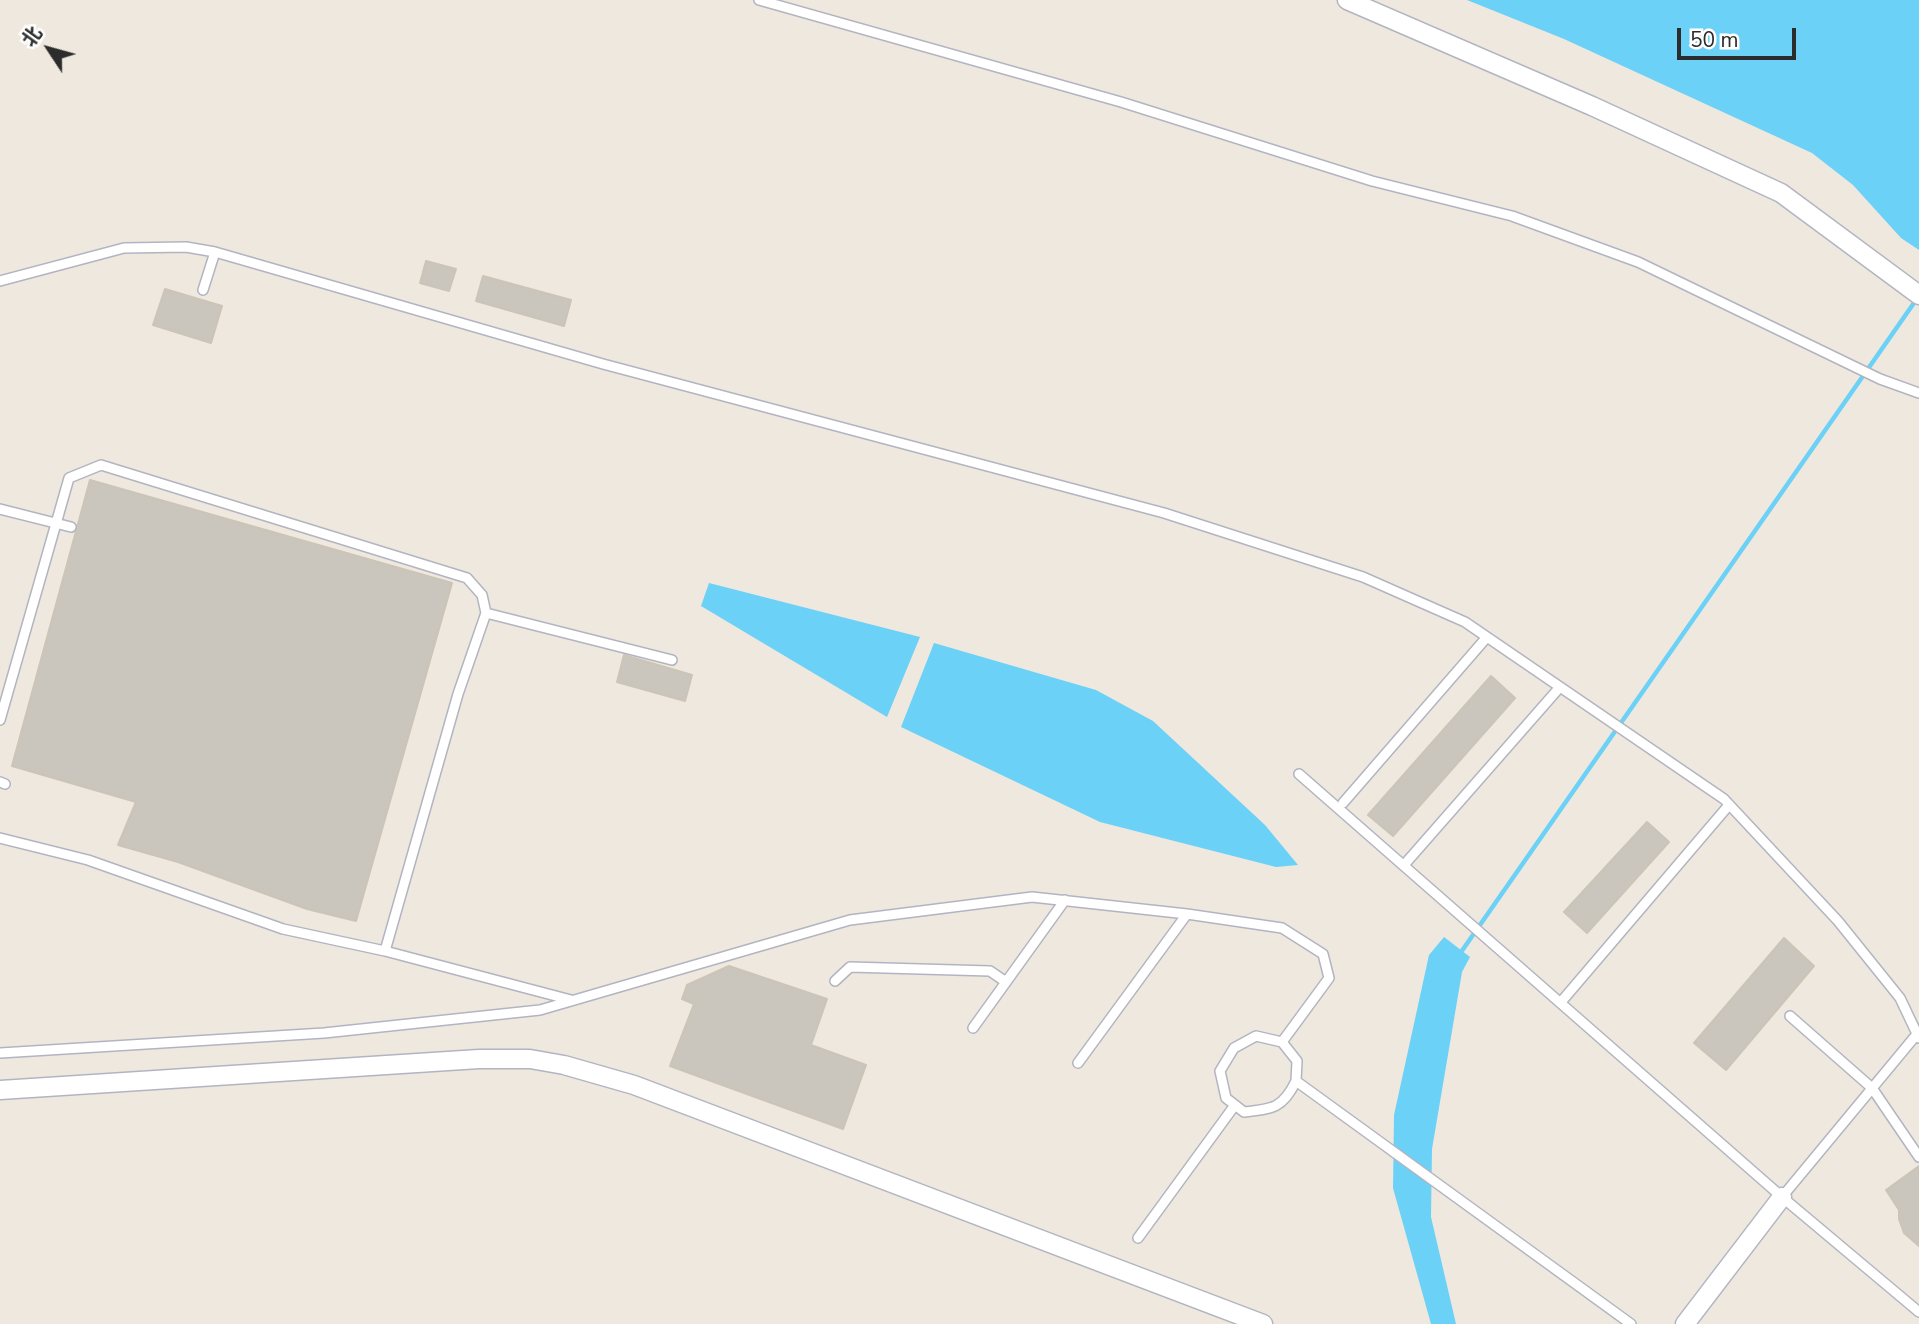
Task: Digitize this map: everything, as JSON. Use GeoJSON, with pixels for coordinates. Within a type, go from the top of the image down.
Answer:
{"type":"FeatureCollection","features":[{"type":"Feature","properties":{"kind":"street"},"geometry":{"type":"LineString","coordinates":[[1347,0],[1592,106],[1781,193],[1919,295]]}},
{"type":"Feature","properties":{"kind":"street"},"geometry":{"type":"LineString","coordinates":[[0,1090],[479,1059],[530,1059],[564,1065],[634,1085],[1264,1324]]}},
{"type":"Feature","properties":{"kind":"street"},"geometry":{"type":"LineString","coordinates":[[1685,1324],[1782,1197]]}},
{"type":"Feature","properties":{"kind":"lane"},"geometry":{"type":"LineString","coordinates":[[759,0],[1121,102],[1372,181],[1512,216],[1638,262],[1880,379],[1919,393]]}},
{"type":"Feature","properties":{"kind":"lane"},"geometry":{"type":"LineString","coordinates":[[0,281],[124,248],[186,247],[215,252],[616,368],[1164,513],[1363,577],[1465,622],[1729,805],[1838,921],[1900,998],[1918,1036],[1782,1197]]}},
{"type":"Feature","properties":{"kind":"lane"},"geometry":{"type":"LineString","coordinates":[[203,290],[215,252]]}},
{"type":"Feature","properties":{"kind":"lane"},"geometry":{"type":"LineString","coordinates":[[0,720],[69,478],[100,465],[467,578],[482,595],[486,613],[458,694],[385,951]]}},
{"type":"Feature","properties":{"kind":"lane"},"geometry":{"type":"LineString","coordinates":[[0,509],[71,527]]}},
{"type":"Feature","properties":{"kind":"lane"},"geometry":{"type":"LineString","coordinates":[[486,613],[672,660]]}},
{"type":"Feature","properties":{"kind":"lane"},"geometry":{"type":"LineString","coordinates":[[1343,803],[1487,637]]}},
{"type":"Feature","properties":{"kind":"lane"},"geometry":{"type":"LineString","coordinates":[[1404,864],[1560,687]]}},
{"type":"Feature","properties":{"kind":"lane"},"geometry":{"type":"LineString","coordinates":[[1299,774],[1782,1197],[1919,1312]]}},
{"type":"Feature","properties":{"kind":"lane"},"geometry":{"type":"LineString","coordinates":[[1561,1002],[1729,805]]}},
{"type":"Feature","properties":{"kind":"lane"},"geometry":{"type":"LineString","coordinates":[[0,838],[88,860],[283,929],[385,951],[573,1000]]}},
{"type":"Feature","properties":{"kind":"lane"},"geometry":{"type":"LineString","coordinates":[[0,1053],[324,1034],[540,1010],[850,920],[1032,897],[1187,914],[1282,928],[1323,954],[1329,978],[1282,1042]]}},
{"type":"Feature","properties":{"kind":"lane"},"geometry":{"type":"LineString","coordinates":[[973,1028],[1065,901]]}},
{"type":"Feature","properties":{"kind":"lane"},"geometry":{"type":"LineString","coordinates":[[1078,1063],[1187,914]]}},
{"type":"Feature","properties":{"kind":"lane"},"geometry":{"type":"LineString","coordinates":[[835,981],[850,967],[990,971],[1006,982]]}},
{"type":"Feature","properties":{"kind":"lane"},"geometry":{"type":"LineString","coordinates":[[1790,1016],[1872,1088],[1919,1157]]}},
{"type":"Feature","properties":{"kind":"lane"},"geometry":{"type":"LineString","coordinates":[[1256,1036],[1282,1042],[1297,1061],[1296,1081],[1286,1100],[1270,1110],[1244,1112],[1226,1098],[1220,1071],[1234,1048],[1256,1036]]}},
{"type":"Feature","properties":{"kind":"lane"},"geometry":{"type":"LineString","coordinates":[[1296,1081],[1631,1324]]}},
{"type":"Feature","properties":{"kind":"lane"},"geometry":{"type":"LineString","coordinates":[[1138,1238],[1235,1105]]}},
{"type":"Feature","properties":{"kind":"water"},"geometry":{"type":"Polygon","coordinates":[[[1467,0],[1919,0],[1919,250],[1901,238],[1853,185],[1812,153],[1564,39],[1467,0]]]}},
{"type":"Feature","properties":{"kind":"water"},"geometry":{"type":"Polygon","coordinates":[[[709,583],[920,637],[887,717],[701,606],[709,583]]]}},
{"type":"Feature","properties":{"kind":"water"},"geometry":{"type":"Polygon","coordinates":[[[934,643],[1096,690],[1153,721],[1265,825],[1298,865],[1276,867],[1100,822],[901,727],[934,643]]]}},
{"type":"Feature","properties":{"kind":"water"},"geometry":{"type":"Polygon","coordinates":[[[1444,937],[1470,957],[1462,972],[1432,1149],[1431,1217],[1456,1324],[1431,1324],[1393,1188],[1394,1115],[1429,955],[1444,937]]]}},
{"type":"Feature","properties":{"kind":"building"},"geometry":{"type":"Polygon","coordinates":[[[426,261],[456,269],[449,291],[420,283],[426,261]]]}},
{"type":"Feature","properties":{"kind":"building"},"geometry":{"type":"Polygon","coordinates":[[[483,276],[571,300],[564,326],[476,301],[483,276]]]}},
{"type":"Feature","properties":{"kind":"building"},"geometry":{"type":"Polygon","coordinates":[[[165,289],[222,306],[211,343],[153,325],[165,289]]]}},
{"type":"Feature","properties":{"kind":"building"},"geometry":{"type":"Polygon","coordinates":[[[90,480],[452,583],[356,921],[307,909],[178,862],[118,845],[136,802],[12,766],[90,480]]]}},
{"type":"Feature","properties":{"kind":"building"},"geometry":{"type":"Polygon","coordinates":[[[624,655],[692,675],[685,701],[617,682],[624,655]]]}},
{"type":"Feature","properties":{"kind":"building"},"geometry":{"type":"Polygon","coordinates":[[[1491,676],[1515,698],[1393,836],[1368,815],[1491,676]]]}},
{"type":"Feature","properties":{"kind":"building"},"geometry":{"type":"Polygon","coordinates":[[[1647,822],[1669,842],[1587,933],[1564,912],[1647,822]]]}},
{"type":"Feature","properties":{"kind":"building"},"geometry":{"type":"Polygon","coordinates":[[[1784,938],[1814,966],[1726,1070],[1694,1043],[1784,938]]]}},
{"type":"Feature","properties":{"kind":"building"},"geometry":{"type":"Polygon","coordinates":[[[729,966],[827,999],[811,1045],[866,1065],[843,1129],[670,1066],[694,1004],[682,999],[687,985],[729,966]]]}},
{"type":"Feature","properties":{"kind":"building"},"geometry":{"type":"Polygon","coordinates":[[[1919,1166],[1919,1246],[1904,1233],[1899,1210],[1886,1190],[1919,1166]]]}},
{"type":"Feature","properties":{"kind":"waterway"},"geometry":{"type":"LineString","coordinates":[[1459,955],[1916,300]]}}]}
